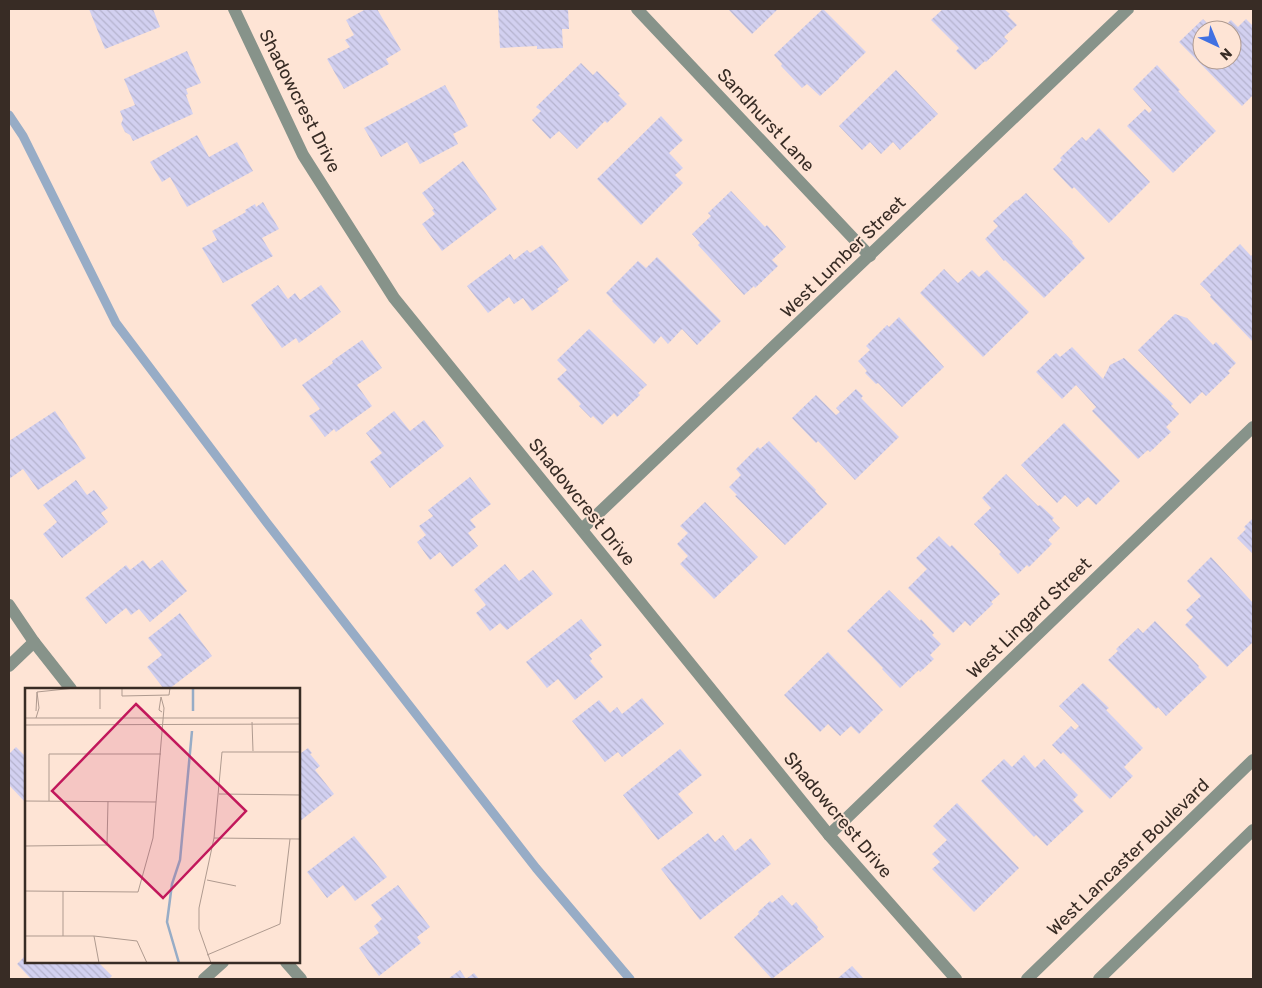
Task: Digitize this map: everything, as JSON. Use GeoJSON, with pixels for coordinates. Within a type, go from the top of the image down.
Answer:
{"type":"FeatureCollection","features":[{"type":"Feature","properties":{"kind":"street","name":"Shadowcrest Drive"},"geometry":{"type":"LineString","coordinates":[[234,9],[303,155],[394,298],[829,835],[956,979]]}},
{"type":"Feature","properties":{"kind":"street","name":"Sandhurst Lane"},"geometry":{"type":"LineString","coordinates":[[637,9],[870,256]]}},
{"type":"Feature","properties":{"kind":"street","name":"West Lumber Street"},"geometry":{"type":"LineString","coordinates":[[582,530],[1128,9]]}},
{"type":"Feature","properties":{"kind":"street","name":"West Lingard Street"},"geometry":{"type":"LineString","coordinates":[[829,835],[1253,427]]}},
{"type":"Feature","properties":{"kind":"street"},"geometry":{"type":"LineString","coordinates":[[9,605],[34,642],[70,688]]}},
{"type":"Feature","properties":{"kind":"street"},"geometry":{"type":"LineString","coordinates":[[9,666],[34,642]]}},
{"type":"Feature","properties":{"kind":"street","name":"West Lancaster Boulevard"},"geometry":{"type":"LineString","coordinates":[[1027,979],[1253,760]]}},
{"type":"Feature","properties":{"kind":"street"},"geometry":{"type":"LineString","coordinates":[[1099,979],[1253,830]]}},
{"type":"Feature","properties":{"kind":"street"},"geometry":{"type":"LineString","coordinates":[[204,979],[221,963]]}},
{"type":"Feature","properties":{"kind":"street"},"geometry":{"type":"LineString","coordinates":[[287,963],[301,979]]}},
{"type":"Feature","properties":{"kind":"building"},"geometry":{"type":"Polygon","coordinates":[[[89,9],[153,9],[160,27],[105,49],[89,9]]]}},
{"type":"Feature","properties":{"kind":"building"},"geometry":{"type":"Polygon","coordinates":[[[366,9],[377,9],[401,50],[386,59],[389,64],[344,89],[327,59],[350,47],[345,40],[354,35],[346,20],[366,9]]]}},
{"type":"Feature","properties":{"kind":"building"},"geometry":{"type":"Polygon","coordinates":[[[498,9],[568,9],[569,29],[562,29],[563,48],[537,49],[537,46],[500,48],[498,9]]]}},
{"type":"Feature","properties":{"kind":"building"},"geometry":{"type":"Polygon","coordinates":[[[728,9],[778,9],[752,34],[728,9]]]}},
{"type":"Feature","properties":{"kind":"building"},"geometry":{"type":"Polygon","coordinates":[[[823,9],[866,52],[820,96],[807,84],[802,88],[781,66],[782,64],[774,55],[823,9]]]}},
{"type":"Feature","properties":{"kind":"building"},"geometry":{"type":"Polygon","coordinates":[[[943,9],[1004,9],[1010,14],[1008,16],[1017,25],[1004,37],[1008,41],[975,70],[956,51],[959,48],[931,20],[943,9]]]}},
{"type":"Feature","properties":{"kind":"building"},"geometry":{"type":"Polygon","coordinates":[[[1246,19],[1253,26],[1253,95],[1242,106],[1207,70],[1242,70],[1242,23],[1246,19]]]}},
{"type":"Feature","properties":{"kind":"building"},"geometry":{"type":"Polygon","coordinates":[[[1192,30],[1192,55],[1179,42],[1192,30]]]}},
{"type":"Feature","properties":{"kind":"building"},"geometry":{"type":"Polygon","coordinates":[[[187,51],[201,83],[186,89],[188,94],[186,95],[193,114],[133,141],[121,124],[123,119],[120,111],[135,105],[124,79],[187,51]]]}},
{"type":"Feature","properties":{"kind":"building"},"geometry":{"type":"Polygon","coordinates":[[[581,63],[593,75],[597,71],[620,94],[618,95],[627,104],[607,123],[605,121],[577,149],[559,131],[550,139],[532,120],[541,111],[536,107],[581,63]]]}},
{"type":"Feature","properties":{"kind":"building"},"geometry":{"type":"Polygon","coordinates":[[[1157,65],[1180,90],[1178,91],[1216,131],[1173,173],[1127,126],[1145,109],[1149,113],[1152,110],[1133,89],[1157,65]]]}},
{"type":"Feature","properties":{"kind":"building"},"geometry":{"type":"Polygon","coordinates":[[[896,70],[938,114],[900,150],[893,142],[881,154],[870,142],[862,150],[839,126],[896,70]]]}},
{"type":"Feature","properties":{"kind":"building"},"geometry":{"type":"Polygon","coordinates":[[[445,85],[468,126],[453,134],[458,144],[420,164],[407,142],[381,157],[364,128],[445,85]]]}},
{"type":"Feature","properties":{"kind":"building"},"geometry":{"type":"Polygon","coordinates":[[[661,116],[683,140],[669,153],[683,168],[675,175],[683,183],[641,225],[597,179],[661,116]]]}},
{"type":"Feature","properties":{"kind":"building"},"geometry":{"type":"Polygon","coordinates":[[[1099,128],[1150,182],[1109,223],[1074,187],[1072,189],[1053,169],[1062,160],[1060,158],[1082,137],[1086,141],[1099,128]]]}},
{"type":"Feature","properties":{"kind":"building"},"geometry":{"type":"Polygon","coordinates":[[[197,135],[209,157],[237,142],[253,171],[187,207],[170,177],[162,182],[150,162],[197,135]]]}},
{"type":"Feature","properties":{"kind":"building"},"geometry":{"type":"Polygon","coordinates":[[[463,161],[497,209],[442,251],[422,224],[435,214],[432,210],[434,209],[422,193],[463,161]]]}},
{"type":"Feature","properties":{"kind":"building"},"geometry":{"type":"Polygon","coordinates":[[[731,191],[765,227],[767,225],[786,247],[772,260],[778,266],[755,288],[754,286],[744,295],[698,245],[700,243],[692,234],[711,216],[708,213],[731,191]]]}},
{"type":"Feature","properties":{"kind":"building"},"geometry":{"type":"Polygon","coordinates":[[[1026,193],[1073,242],[1085,258],[1044,298],[1004,261],[985,239],[998,226],[993,221],[1026,193]]]}},
{"type":"Feature","properties":{"kind":"building"},"geometry":{"type":"Polygon","coordinates":[[[263,202],[279,229],[262,238],[273,256],[223,283],[202,248],[217,240],[212,231],[246,212],[245,210],[255,204],[256,207],[263,202]]]}},
{"type":"Feature","properties":{"kind":"building"},"geometry":{"type":"Polygon","coordinates":[[[1240,244],[1251,256],[1253,254],[1253,342],[1200,284],[1240,244]]]}},
{"type":"Feature","properties":{"kind":"building"},"geometry":{"type":"Polygon","coordinates":[[[542,245],[569,280],[557,289],[559,291],[532,311],[523,298],[514,304],[509,297],[488,313],[467,286],[510,254],[514,260],[527,250],[530,253],[542,245]]]}},
{"type":"Feature","properties":{"kind":"building"},"geometry":{"type":"Polygon","coordinates":[[[657,257],[721,321],[697,345],[682,329],[668,344],[661,336],[654,344],[606,293],[638,261],[646,268],[657,257]]]}},
{"type":"Feature","properties":{"kind":"building"},"geometry":{"type":"Polygon","coordinates":[[[944,269],[958,283],[972,270],[979,277],[987,270],[1029,312],[983,357],[920,293],[944,269]]]}},
{"type":"Feature","properties":{"kind":"building"},"geometry":{"type":"Polygon","coordinates":[[[278,285],[288,299],[295,293],[300,300],[321,285],[341,312],[299,343],[296,338],[282,348],[251,305],[278,285]]]}},
{"type":"Feature","properties":{"kind":"building"},"geometry":{"type":"Polygon","coordinates":[[[1175,314],[1187,318],[1213,345],[1216,342],[1236,363],[1228,371],[1230,373],[1206,396],[1202,392],[1190,404],[1138,350],[1175,314]]]}},
{"type":"Feature","properties":{"kind":"building"},"geometry":{"type":"Polygon","coordinates":[[[899,317],[944,367],[902,407],[865,373],[867,371],[858,361],[870,350],[866,346],[887,325],[889,327],[899,317]]]}},
{"type":"Feature","properties":{"kind":"building"},"geometry":{"type":"Polygon","coordinates":[[[589,329],[647,385],[638,393],[640,395],[617,417],[614,413],[602,425],[593,416],[591,418],[579,406],[581,404],[557,379],[567,370],[557,360],[589,329]]]}},
{"type":"Feature","properties":{"kind":"building"},"geometry":{"type":"Polygon","coordinates":[[[362,340],[382,368],[357,385],[372,406],[336,432],[334,429],[325,437],[309,416],[320,409],[302,385],[362,340]]]}},
{"type":"Feature","properties":{"kind":"building"},"geometry":{"type":"Polygon","coordinates":[[[1072,347],[1103,379],[1110,365],[1124,358],[1173,404],[1171,406],[1179,414],[1166,427],[1171,432],[1150,452],[1148,450],[1138,459],[1092,411],[1096,407],[1076,385],[1062,399],[1036,372],[1056,353],[1060,357],[1072,347]]]}},
{"type":"Feature","properties":{"kind":"building"},"geometry":{"type":"Polygon","coordinates":[[[856,389],[863,396],[861,398],[899,437],[855,480],[818,441],[816,443],[792,418],[816,395],[836,415],[840,412],[836,408],[856,389]]]}},
{"type":"Feature","properties":{"kind":"building"},"geometry":{"type":"Polygon","coordinates":[[[55,411],[86,458],[38,490],[23,469],[9,479],[9,441],[55,411]]]}},
{"type":"Feature","properties":{"kind":"building"},"geometry":{"type":"Polygon","coordinates":[[[394,411],[410,431],[424,420],[444,446],[390,488],[370,462],[382,453],[366,433],[394,411]]]}},
{"type":"Feature","properties":{"kind":"building"},"geometry":{"type":"Polygon","coordinates":[[[1064,423],[1120,481],[1096,505],[1088,497],[1077,507],[1065,495],[1057,503],[1021,465],[1064,423]]]}},
{"type":"Feature","properties":{"kind":"building"},"geometry":{"type":"Polygon","coordinates":[[[769,441],[827,504],[785,545],[735,496],[737,495],[729,487],[741,475],[736,469],[758,447],[760,449],[769,441]]]}},
{"type":"Feature","properties":{"kind":"building"},"geometry":{"type":"Polygon","coordinates":[[[1006,474],[1038,506],[1040,505],[1054,518],[1052,520],[1060,528],[1048,540],[1052,544],[1029,567],[1027,565],[1018,574],[999,554],[1001,552],[974,524],[991,508],[982,498],[1006,474]]]}},
{"type":"Feature","properties":{"kind":"building"},"geometry":{"type":"Polygon","coordinates":[[[470,477],[491,504],[470,520],[476,527],[468,533],[478,546],[452,567],[440,552],[430,560],[417,542],[426,535],[419,526],[433,516],[428,510],[470,477]]]}},
{"type":"Feature","properties":{"kind":"building"},"geometry":{"type":"Polygon","coordinates":[[[76,480],[87,495],[94,490],[108,508],[101,513],[108,522],[62,558],[43,534],[57,522],[43,505],[76,480]]]}},
{"type":"Feature","properties":{"kind":"building"},"geometry":{"type":"Polygon","coordinates":[[[705,502],[758,557],[714,599],[680,564],[688,556],[677,544],[688,533],[680,526],[705,502]]]}},
{"type":"Feature","properties":{"kind":"building"},"geometry":{"type":"Polygon","coordinates":[[[1253,518],[1253,554],[1237,538],[1253,518]]]}},
{"type":"Feature","properties":{"kind":"building"},"geometry":{"type":"Polygon","coordinates":[[[939,536],[950,547],[952,545],[1000,594],[991,602],[993,604],[970,626],[965,621],[953,633],[908,588],[927,569],[916,558],[939,536]]]}},
{"type":"Feature","properties":{"kind":"building"},"geometry":{"type":"Polygon","coordinates":[[[1211,557],[1253,603],[1253,642],[1227,667],[1185,625],[1193,617],[1186,610],[1201,596],[1187,581],[1211,557]]]}},
{"type":"Feature","properties":{"kind":"building"},"geometry":{"type":"Polygon","coordinates":[[[143,560],[150,569],[162,560],[187,591],[150,622],[139,609],[131,615],[126,608],[106,624],[85,598],[126,565],[130,570],[143,560]]]}},
{"type":"Feature","properties":{"kind":"building"},"geometry":{"type":"Polygon","coordinates":[[[505,564],[519,581],[533,570],[553,594],[507,630],[500,623],[490,631],[476,613],[486,605],[474,590],[505,564]]]}},
{"type":"Feature","properties":{"kind":"building"},"geometry":{"type":"Polygon","coordinates":[[[889,590],[920,621],[921,619],[941,644],[930,655],[934,659],[900,688],[847,631],[889,590]]]}},
{"type":"Feature","properties":{"kind":"building"},"geometry":{"type":"Polygon","coordinates":[[[180,613],[212,656],[170,688],[163,688],[147,667],[162,655],[148,638],[180,613]]]}},
{"type":"Feature","properties":{"kind":"building"},"geometry":{"type":"Polygon","coordinates":[[[581,619],[602,645],[589,655],[592,659],[590,661],[603,677],[575,700],[558,679],[547,688],[526,662],[581,619]]]}},
{"type":"Feature","properties":{"kind":"building"},"geometry":{"type":"Polygon","coordinates":[[[1155,621],[1199,666],[1207,677],[1166,716],[1158,707],[1156,709],[1108,660],[1118,651],[1116,649],[1138,628],[1143,633],[1155,621]]]}},
{"type":"Feature","properties":{"kind":"building"},"geometry":{"type":"Polygon","coordinates":[[[828,652],[883,710],[859,734],[851,726],[840,736],[828,724],[820,732],[784,695],[828,652]]]}},
{"type":"Feature","properties":{"kind":"building"},"geometry":{"type":"Polygon","coordinates":[[[1083,683],[1109,708],[1106,710],[1143,748],[1124,767],[1133,776],[1110,799],[1063,752],[1061,754],[1052,745],[1071,726],[1075,730],[1079,726],[1059,706],[1083,683]]]}},
{"type":"Feature","properties":{"kind":"building"},"geometry":{"type":"Polygon","coordinates":[[[642,698],[664,724],[622,757],[618,752],[605,762],[572,721],[599,700],[610,713],[617,707],[622,714],[642,698]]]}},
{"type":"Feature","properties":{"kind":"building"},"geometry":{"type":"Polygon","coordinates":[[[16,747],[25,756],[25,802],[9,785],[9,754],[16,747]]]}},
{"type":"Feature","properties":{"kind":"building"},"geometry":{"type":"Polygon","coordinates":[[[308,748],[312,753],[310,754],[320,766],[315,770],[334,794],[300,821],[300,751],[301,753],[308,748]]]}},
{"type":"Feature","properties":{"kind":"building"},"geometry":{"type":"Polygon","coordinates":[[[680,749],[702,775],[678,794],[693,813],[658,840],[623,795],[680,749]]]}},
{"type":"Feature","properties":{"kind":"building"},"geometry":{"type":"Polygon","coordinates":[[[1024,755],[1035,768],[1044,759],[1078,795],[1073,800],[1084,811],[1047,846],[1036,835],[1034,837],[981,781],[1004,759],[1012,767],[1024,755]]]}},
{"type":"Feature","properties":{"kind":"building"},"geometry":{"type":"Polygon","coordinates":[[[957,803],[1019,868],[974,912],[932,869],[940,862],[932,854],[947,840],[933,826],[957,803]]]}},
{"type":"Feature","properties":{"kind":"building"},"geometry":{"type":"Polygon","coordinates":[[[708,833],[715,842],[723,835],[735,851],[751,838],[771,864],[700,920],[661,869],[708,833]]]}},
{"type":"Feature","properties":{"kind":"building"},"geometry":{"type":"Polygon","coordinates":[[[354,836],[387,877],[355,901],[343,885],[327,898],[307,872],[354,836]]]}},
{"type":"Feature","properties":{"kind":"building"},"geometry":{"type":"Polygon","coordinates":[[[398,885],[430,927],[417,937],[421,943],[379,976],[359,948],[379,933],[374,926],[382,919],[371,905],[398,885]]]}},
{"type":"Feature","properties":{"kind":"building"},"geometry":{"type":"Polygon","coordinates":[[[782,895],[792,906],[796,902],[818,927],[817,929],[824,937],[772,979],[734,937],[770,901],[772,903],[782,895]]]}},
{"type":"Feature","properties":{"kind":"building"},"geometry":{"type":"Polygon","coordinates":[[[25,956],[25,963],[99,963],[112,976],[109,979],[31,979],[17,964],[25,956]]]}},
{"type":"Feature","properties":{"kind":"building"},"geometry":{"type":"Polygon","coordinates":[[[852,966],[864,979],[837,979],[852,966]]]}},
{"type":"Feature","properties":{"kind":"building"},"geometry":{"type":"Polygon","coordinates":[[[460,970],[466,979],[448,979],[460,970]]]}},
{"type":"Feature","properties":{"kind":"building"},"geometry":{"type":"Polygon","coordinates":[[[474,973],[479,979],[466,979],[474,973]]]}},
{"type":"Feature","properties":{"kind":"waterway"},"geometry":{"type":"LineString","coordinates":[[9,115],[23,136],[116,323],[267,523],[536,868],[630,979]]}}]}
